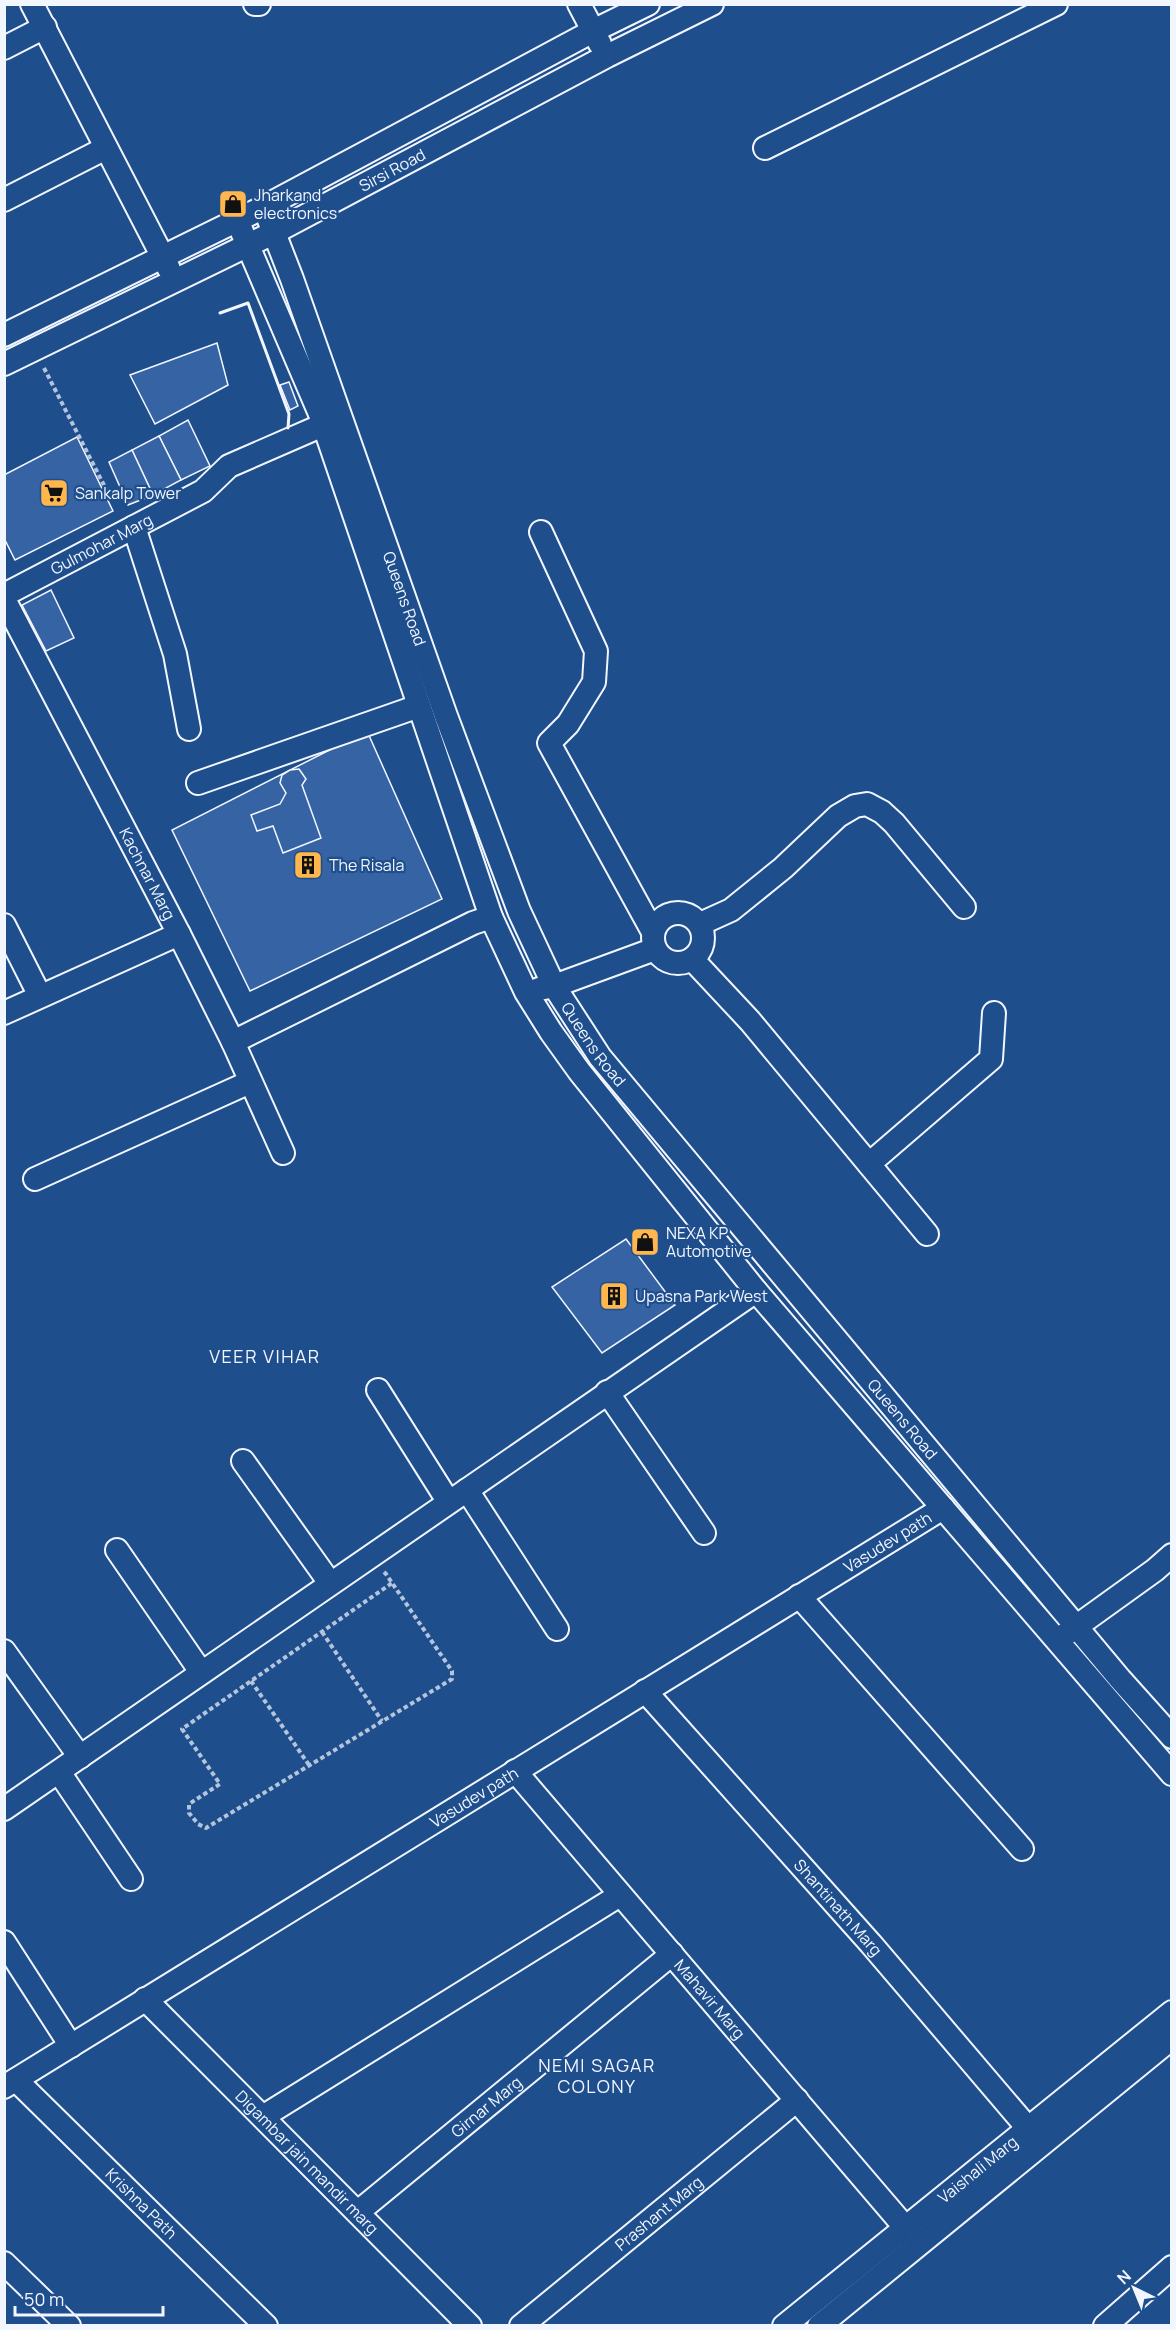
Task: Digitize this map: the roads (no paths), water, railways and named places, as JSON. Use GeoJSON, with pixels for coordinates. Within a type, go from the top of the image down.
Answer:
{"type":"FeatureCollection","features":[{"type":"Feature","properties":{"kind":"street"},"geometry":{"type":"LineString","coordinates":[[33,4],[175,281]]}},
{"type":"Feature","properties":{"kind":"street"},"geometry":{"type":"LineString","coordinates":[[579,4],[607,56]]}},
{"type":"Feature","properties":{"kind":"street","name":"Sirsi Road"},"geometry":{"type":"LineString","coordinates":[[4,335],[264,207],[593,31],[648,4]]}},
{"type":"Feature","properties":{"kind":"street","name":"Sirsi Road"},"geometry":{"type":"LineString","coordinates":[[4,364],[248,246],[607,56],[712,4]]}},
{"type":"Feature","properties":{"kind":"street"},"geometry":{"type":"LineString","coordinates":[[765,148],[1056,4]]}},
{"type":"Feature","properties":{"kind":"street"},"geometry":{"type":"LineString","coordinates":[[4,48],[45,27]]}},
{"type":"Feature","properties":{"kind":"street"},"geometry":{"type":"LineString","coordinates":[[4,200],[106,148]]}},
{"type":"Feature","properties":{"kind":"street","name":"Queens Road"},"geometry":{"type":"LineString","coordinates":[[264,207],[446,716],[519,911],[554,986],[600,1057],[1076,1626],[1172,1737]]}},
{"type":"Feature","properties":{"kind":"street","name":"Queens Road"},"geometry":{"type":"LineString","coordinates":[[237,220],[323,425],[491,917],[526,992],[579,1071],[756,1291],[1172,1774]]}},
{"type":"Feature","properties":{"kind":"street","name":"Gulmohar Marg"},"geometry":{"type":"LineString","coordinates":[[4,594],[203,490],[229,466],[323,425]]}},
{"type":"Feature","properties":{"kind":"street"},"geometry":{"type":"LineString","coordinates":[[134,527],[175,654],[189,729]]}},
{"type":"Feature","properties":{"kind":"street"},"geometry":{"type":"LineString","coordinates":[[526,992],[554,986],[654,941],[662,918],[678,912],[694,918],[700,924],[704,939],[698,954],[692,959],[675,963],[667,961],[654,941],[549,743],[568,724],[594,682],[596,651],[541,532]]}},
{"type":"Feature","properties":{"kind":"street","name":"Kachnar Marg"},"geometry":{"type":"LineString","coordinates":[[4,599],[179,934],[233,1042],[283,1153]]}},
{"type":"Feature","properties":{"kind":"street"},"geometry":{"type":"LineString","coordinates":[[198,783],[419,706]]}},
{"type":"Feature","properties":{"kind":"street"},"geometry":{"type":"LineString","coordinates":[[700,924],[731,910],[783,868],[838,816],[855,806],[867,804],[882,812],[900,829],[964,907]]}},
{"type":"Feature","properties":{"kind":"street"},"geometry":{"type":"LineString","coordinates":[[233,1042],[472,923],[491,917]]}},
{"type":"Feature","properties":{"kind":"street"},"geometry":{"type":"LineString","coordinates":[[4,925],[40,996]]}},
{"type":"Feature","properties":{"kind":"street"},"geometry":{"type":"LineString","coordinates":[[4,1013],[179,934]]}},
{"type":"Feature","properties":{"kind":"street"},"geometry":{"type":"LineString","coordinates":[[692,959],[750,1021],[927,1234]]}},
{"type":"Feature","properties":{"kind":"street"},"geometry":{"type":"LineString","coordinates":[[869,1164],[991,1059],[994,1013]]}},
{"type":"Feature","properties":{"kind":"street"},"geometry":{"type":"LineString","coordinates":[[35,1179],[250,1082]]}},
{"type":"Feature","properties":{"kind":"street"},"geometry":{"type":"LineString","coordinates":[[4,1809],[756,1291]]}},
{"type":"Feature","properties":{"kind":"street"},"geometry":{"type":"LineString","coordinates":[[378,1390],[557,1629]]}},
{"type":"Feature","properties":{"kind":"street"},"geometry":{"type":"LineString","coordinates":[[607,1392],[704,1533]]}},
{"type":"Feature","properties":{"kind":"street"},"geometry":{"type":"LineString","coordinates":[[243,1461],[330,1583]]}},
{"type":"Feature","properties":{"kind":"street","name":"Vasudev path"},"geometry":{"type":"LineString","coordinates":[[10,2084],[943,1508]]}},
{"type":"Feature","properties":{"kind":"street"},"geometry":{"type":"LineString","coordinates":[[117,1550],[201,1672]]}},
{"type":"Feature","properties":{"kind":"street"},"geometry":{"type":"LineString","coordinates":[[1057,1640],[1155,1570],[1172,1555]]}},
{"type":"Feature","properties":{"kind":"street"},"geometry":{"type":"LineString","coordinates":[[799,1596],[1022,1850]]}},
{"type":"Feature","properties":{"kind":"street"},"geometry":{"type":"LineString","coordinates":[[4,1651],[80,1757]]}},
{"type":"Feature","properties":{"kind":"street","name":"Shantinath Marg"},"geometry":{"type":"LineString","coordinates":[[645,1690],[871,1944],[1027,2127]]}},
{"type":"Feature","properties":{"kind":"street","name":"Mahavir Marg"},"geometry":{"type":"LineString","coordinates":[[515,1771],[904,2226]]}},
{"type":"Feature","properties":{"kind":"street"},"geometry":{"type":"LineString","coordinates":[[58,1772],[131,1880]]}},
{"type":"Feature","properties":{"kind":"street"},"geometry":{"type":"LineString","coordinates":[[264,2116],[620,1895]]}},
{"type":"Feature","properties":{"kind":"street"},"geometry":{"type":"LineString","coordinates":[[4,1942],[71,2046]]}},
{"type":"Feature","properties":{"kind":"street","name":"Girnar Marg"},"geometry":{"type":"LineString","coordinates":[[358,2212],[672,1954]]}},
{"type":"Feature","properties":{"kind":"street","name":"Digambar jain mandir marg"},"geometry":{"type":"LineString","coordinates":[[145,1999],[470,2325]]}},
{"type":"Feature","properties":{"kind":"street","name":"Vaishali Marg"},"geometry":{"type":"LineString","coordinates":[[790,2324],[904,2226],[1172,2012]]}},
{"type":"Feature","properties":{"kind":"street","name":"Vaishali Marg"},"geometry":{"type":"LineString","coordinates":[[819,2325],[1172,2038]]}},
{"type":"Feature","properties":{"kind":"street","name":"Krishna Path"},"geometry":{"type":"LineString","coordinates":[[10,2084],[266,2325]]}},
{"type":"Feature","properties":{"kind":"street","name":"Prashant Marg"},"geometry":{"type":"LineString","coordinates":[[521,2325],[797,2100]]}},
{"type":"Feature","properties":{"kind":"street"},"geometry":{"type":"LineString","coordinates":[[4,2263],[69,2325]]}},
{"type":"Feature","properties":{"kind":"street"},"geometry":{"type":"LineString","coordinates":[[1105,2325],[1172,2267]]}},
{"type":"Feature","properties":{"kind":"place","name":"Jharkand electronics"},"geometry":{"type":"Point","coordinates":[233,204]}},
{"type":"Feature","properties":{"kind":"place","name":"Sankalp Tower"},"geometry":{"type":"Point","coordinates":[54,493]}},
{"type":"Feature","properties":{"kind":"place","name":"The Risala"},"geometry":{"type":"Point","coordinates":[308,865]}},
{"type":"Feature","properties":{"kind":"place","name":"NEXA KP Automotive"},"geometry":{"type":"Point","coordinates":[645,1242]}},
{"type":"Feature","properties":{"kind":"place","name":"Upasna Park West"},"geometry":{"type":"Point","coordinates":[614,1296]}},
{"type":"Feature","properties":{"kind":"district","name":"VEER VIHAR"},"geometry":{"type":"Point","coordinates":[265,1357]}},
{"type":"Feature","properties":{"kind":"district","name":"NEMI SAGAR COLONY"},"geometry":{"type":"Point","coordinates":[597,2076]}}]}
